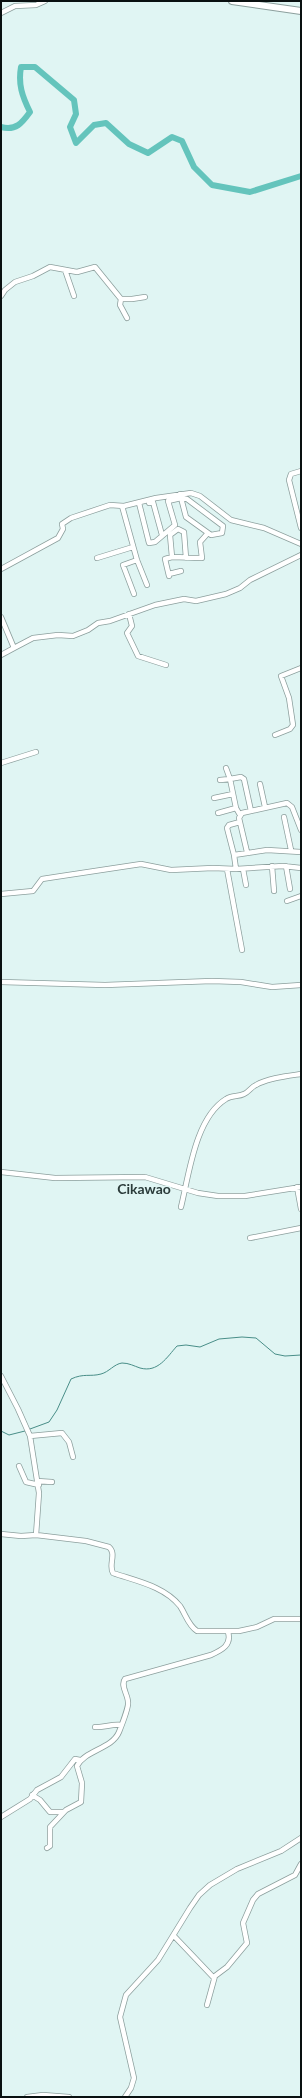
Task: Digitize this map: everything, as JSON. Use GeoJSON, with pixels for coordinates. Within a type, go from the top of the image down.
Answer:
{"type":"FeatureCollection","features":[{"type":"Feature","properties":{"kind":"main road"},"geometry":{"type":"LineString","coordinates":[[232,1],[301,11]]}},
{"type":"Feature","properties":{"kind":"street"},"geometry":{"type":"LineString","coordinates":[[1,13],[15,6],[36,5],[45,1]]}},
{"type":"Feature","properties":{"kind":"street"},"geometry":{"type":"LineString","coordinates":[[1,296],[14,282],[33,276],[50,267],[77,272],[96,268],[121,299],[127,300],[145,297]]}},
{"type":"Feature","properties":{"kind":"street"},"geometry":{"type":"LineString","coordinates":[[65,270],[74,296]]}},
{"type":"Feature","properties":{"kind":"street"},"geometry":{"type":"LineString","coordinates":[[121,299],[120,305],[127,318]]}},
{"type":"Feature","properties":{"kind":"street"},"geometry":{"type":"LineString","coordinates":[[301,471],[291,474],[289,478],[301,528]]}},
{"type":"Feature","properties":{"kind":"street"},"geometry":{"type":"LineString","coordinates":[[139,504],[195,493],[232,520],[264,528],[301,544]]}},
{"type":"Feature","properties":{"kind":"street"},"geometry":{"type":"LineString","coordinates":[[139,504],[149,544],[155,542],[175,525],[168,501],[181,496]]}},
{"type":"Feature","properties":{"kind":"street"},"geometry":{"type":"LineString","coordinates":[[181,496],[223,526],[222,533],[211,536],[186,517],[181,496]]}},
{"type":"Feature","properties":{"kind":"street"},"geometry":{"type":"LineString","coordinates":[[1,569],[58,538],[63,529],[62,524],[71,518],[112,504],[122,506],[153,502],[162,535]]}},
{"type":"Feature","properties":{"kind":"street"},"geometry":{"type":"LineString","coordinates":[[122,506],[137,560],[147,584]]}},
{"type":"Feature","properties":{"kind":"street"},"geometry":{"type":"LineString","coordinates":[[172,557],[170,535],[178,529],[184,532],[186,558]]}},
{"type":"Feature","properties":{"kind":"street"},"geometry":{"type":"LineString","coordinates":[[181,571],[169,575],[165,559],[172,557],[202,558],[200,542],[208,533]]}},
{"type":"Feature","properties":{"kind":"street"},"geometry":{"type":"LineString","coordinates":[[97,558],[133,547]]}},
{"type":"Feature","properties":{"kind":"street"},"geometry":{"type":"LineString","coordinates":[[1,655],[33,638],[58,635],[73,636],[88,630],[98,623],[110,621],[129,614],[182,600],[196,601],[226,594],[240,588],[250,580],[298,559],[301,555]]}},
{"type":"Feature","properties":{"kind":"street"},"geometry":{"type":"LineString","coordinates":[[134,594],[123,565],[137,560]]}},
{"type":"Feature","properties":{"kind":"street"},"geometry":{"type":"LineString","coordinates":[[129,614],[132,626],[126,632],[138,656],[166,666]]}},
{"type":"Feature","properties":{"kind":"street"},"geometry":{"type":"LineString","coordinates":[[1,617],[14,648]]}},
{"type":"Feature","properties":{"kind":"street"},"geometry":{"type":"LineString","coordinates":[[275,735],[290,729],[293,725],[289,698],[281,676],[301,668]]}},
{"type":"Feature","properties":{"kind":"street"},"geometry":{"type":"LineString","coordinates":[[1,763],[36,752]]}},
{"type":"Feature","properties":{"kind":"street"},"geometry":{"type":"LineString","coordinates":[[226,768],[230,779],[236,808],[240,814],[240,822],[247,852]]}},
{"type":"Feature","properties":{"kind":"street"},"geometry":{"type":"LineString","coordinates":[[220,780],[244,777],[251,811]]}},
{"type":"Feature","properties":{"kind":"street"},"geometry":{"type":"LineString","coordinates":[[260,784],[266,807]]}},
{"type":"Feature","properties":{"kind":"street"},"geometry":{"type":"LineString","coordinates":[[214,798],[233,794]]}},
{"type":"Feature","properties":{"kind":"street"},"geometry":{"type":"LineString","coordinates":[[240,814],[285,803],[290,804],[301,830]]}},
{"type":"Feature","properties":{"kind":"street"},"geometry":{"type":"LineString","coordinates":[[218,813],[236,808]]}},
{"type":"Feature","properties":{"kind":"street"},"geometry":{"type":"LineString","coordinates":[[284,817],[291,850]]}},
{"type":"Feature","properties":{"kind":"street"},"geometry":{"type":"LineString","coordinates":[[236,869],[227,827],[240,822]]}},
{"type":"Feature","properties":{"kind":"street"},"geometry":{"type":"LineString","coordinates":[[234,855],[247,852],[291,850],[301,852]]}},
{"type":"Feature","properties":{"kind":"street"},"geometry":{"type":"LineString","coordinates":[[1,894],[30,892],[36,889],[42,880],[55,876],[133,865],[144,865],[171,870],[243,869],[272,866],[301,868]]}},
{"type":"Feature","properties":{"kind":"street"},"geometry":{"type":"LineString","coordinates":[[272,866],[274,891]]}},
{"type":"Feature","properties":{"kind":"street"},"geometry":{"type":"LineString","coordinates":[[286,866],[290,889]]}},
{"type":"Feature","properties":{"kind":"street"},"geometry":{"type":"LineString","coordinates":[[227,869],[242,950]]}},
{"type":"Feature","properties":{"kind":"street"},"geometry":{"type":"LineString","coordinates":[[243,869],[246,885]]}},
{"type":"Feature","properties":{"kind":"street"},"geometry":{"type":"LineString","coordinates":[[287,901],[301,896]]}},
{"type":"Feature","properties":{"kind":"street"},"geometry":{"type":"LineString","coordinates":[[1,982],[105,985],[212,981],[241,982],[272,987],[301,986]]}},
{"type":"Feature","properties":{"kind":"street"},"geometry":{"type":"LineString","coordinates":[[181,1207],[184,1189],[200,1134],[208,1119],[218,1106],[229,1097],[244,1094],[257,1084],[301,1074]]}},
{"type":"Feature","properties":{"kind":"street"},"geometry":{"type":"LineString","coordinates":[[1,1172],[55,1178],[145,1178],[208,1195],[234,1196],[257,1194],[299,1187],[301,1209]]}},
{"type":"Feature","properties":{"kind":"street"},"geometry":{"type":"LineString","coordinates":[[250,1238],[301,1228]]}},
{"type":"Feature","properties":{"kind":"street"},"geometry":{"type":"LineString","coordinates":[[1,1376],[18,1408],[30,1436],[38,1483],[39,1509],[36,1535]]}},
{"type":"Feature","properties":{"kind":"street"},"geometry":{"type":"LineString","coordinates":[[30,1436],[62,1434],[69,1442],[73,1457]]}},
{"type":"Feature","properties":{"kind":"street"},"geometry":{"type":"LineString","coordinates":[[19,1466],[26,1482],[52,1482]]}},
{"type":"Feature","properties":{"kind":"street"},"geometry":{"type":"LineString","coordinates":[[1,1534],[21,1536],[36,1535],[86,1541],[109,1547],[113,1554],[111,1571],[113,1573],[138,1581],[165,1593],[179,1606],[187,1621],[197,1631],[228,1632],[247,1630],[274,1619],[301,1619]]}},
{"type":"Feature","properties":{"kind":"street"},"geometry":{"type":"LineString","coordinates":[[1,1817],[30,1799],[36,1790],[61,1777],[75,1759],[80,1760],[111,1741],[119,1733],[128,1702],[123,1681],[125,1679],[223,1650],[229,1639],[228,1632]]}},
{"type":"Feature","properties":{"kind":"street"},"geometry":{"type":"LineString","coordinates":[[95,1727],[101,1728],[109,1724],[121,1725]]}},
{"type":"Feature","properties":{"kind":"street"},"geometry":{"type":"LineString","coordinates":[[47,1848],[50,1846],[50,1827],[63,1812],[82,1800],[82,1782],[77,1768],[80,1760]]}},
{"type":"Feature","properties":{"kind":"street"},"geometry":{"type":"LineString","coordinates":[[32,1795],[40,1800],[50,1812],[63,1812]]}},
{"type":"Feature","properties":{"kind":"street"},"geometry":{"type":"LineString","coordinates":[[126,2097],[134,2078],[121,2022],[122,2007],[126,1995],[158,1960],[199,1895],[210,1885],[237,1869],[280,1851],[301,1838]]}},
{"type":"Feature","properties":{"kind":"street"},"geometry":{"type":"LineString","coordinates":[[207,2005],[214,1978],[227,1967],[246,1946],[247,1940],[243,1923],[256,1897],[295,1875],[301,1864]]}},
{"type":"Feature","properties":{"kind":"street"},"geometry":{"type":"LineString","coordinates":[[174,1936],[214,1978]]}},
{"type":"Feature","properties":{"kind":"street"},"geometry":{"type":"LineString","coordinates":[[27,2097],[43,2095],[69,2097]]}},
{"type":"Feature","properties":{"kind":"waterway"},"geometry":{"type":"LineString","coordinates":[[1,127],[15,127],[24,120],[30,112],[21,90],[20,73],[21,67],[35,67],[74,100],[76,114],[70,127],[76,143],[94,125],[106,123],[129,144],[148,153],[172,137],[182,141],[194,167],[212,185],[250,192],[301,176]]}},
{"type":"Feature","properties":{"kind":"waterway"},"geometry":{"type":"LineString","coordinates":[[30,1429],[49,1422],[57,1410],[71,1379],[80,1376],[101,1374],[122,1363],[140,1368],[152,1368],[162,1363],[177,1346],[186,1345],[200,1347],[219,1339],[242,1337],[256,1338],[275,1354],[285,1356],[301,1355]]}},
{"type":"Feature","properties":{"kind":"waterway"},"geometry":{"type":"LineString","coordinates":[[1,1431],[9,1435],[25,1431]]}},
{"type":"Feature","properties":{"kind":"district","name":"Cikawao"},"geometry":{"type":"Point","coordinates":[144,1189]}}]}
